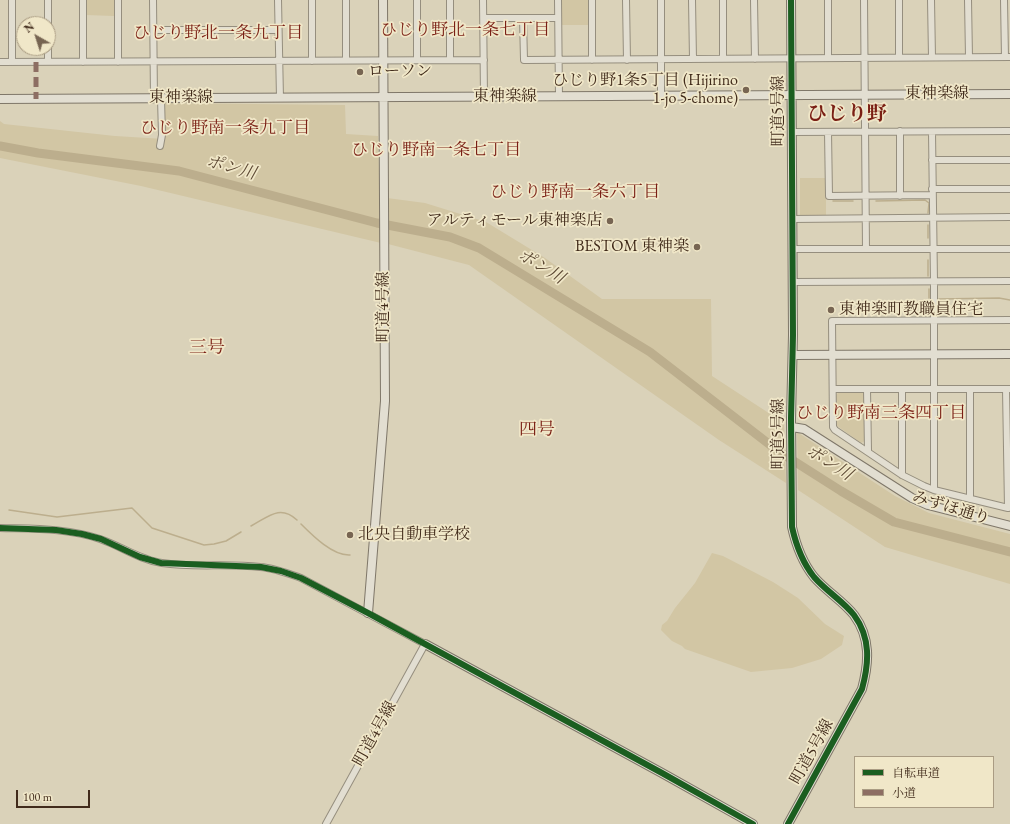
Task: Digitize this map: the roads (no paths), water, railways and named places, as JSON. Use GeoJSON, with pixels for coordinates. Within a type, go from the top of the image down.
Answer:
{"type":"FeatureCollection","features":[{"type":"Feature","properties":{"kind":"street"},"geometry":{"type":"LineString","coordinates":[[12,0],[12,62]]}},
{"type":"Feature","properties":{"kind":"street"},"geometry":{"type":"LineString","coordinates":[[48,0],[48,16]]}},
{"type":"Feature","properties":{"kind":"street"},"geometry":{"type":"LineString","coordinates":[[83,0],[83,62]]}},
{"type":"Feature","properties":{"kind":"street"},"geometry":{"type":"LineString","coordinates":[[118,0],[118,62]]}},
{"type":"Feature","properties":{"kind":"street"},"geometry":{"type":"LineString","coordinates":[[154,0],[154,61],[162,135],[160,146]]}},
{"type":"Feature","properties":{"kind":"street"},"geometry":{"type":"LineString","coordinates":[[278,0],[280,98]]}},
{"type":"Feature","properties":{"kind":"street"},"geometry":{"type":"LineString","coordinates":[[312,0],[312,61]]}},
{"type":"Feature","properties":{"kind":"street"},"geometry":{"type":"LineString","coordinates":[[346,0],[346,60]]}},
{"type":"Feature","properties":{"kind":"street","name":"町道4号線"},"geometry":{"type":"LineString","coordinates":[[368,613],[385,401],[383,0]]}},
{"type":"Feature","properties":{"kind":"street"},"geometry":{"type":"LineString","coordinates":[[417,0],[417,60]]}},
{"type":"Feature","properties":{"kind":"street"},"geometry":{"type":"LineString","coordinates":[[450,0],[450,60]]}},
{"type":"Feature","properties":{"kind":"street"},"geometry":{"type":"LineString","coordinates":[[484,0],[484,97]]}},
{"type":"Feature","properties":{"kind":"street"},"geometry":{"type":"LineString","coordinates":[[558,0],[559,97]]}},
{"type":"Feature","properties":{"kind":"street"},"geometry":{"type":"LineString","coordinates":[[592,0],[592,60]]}},
{"type":"Feature","properties":{"kind":"street"},"geometry":{"type":"LineString","coordinates":[[626,0],[627,60]]}},
{"type":"Feature","properties":{"kind":"street"},"geometry":{"type":"LineString","coordinates":[[661,0],[661,96]]}},
{"type":"Feature","properties":{"kind":"street"},"geometry":{"type":"LineString","coordinates":[[692,0],[693,59]]}},
{"type":"Feature","properties":{"kind":"street"},"geometry":{"type":"LineString","coordinates":[[723,0],[723,59]]}},
{"type":"Feature","properties":{"kind":"street"},"geometry":{"type":"LineString","coordinates":[[754,0],[755,59]]}},
{"type":"Feature","properties":{"kind":"street","name":"町道5号線"},"geometry":{"type":"LineString","coordinates":[[788,824],[862,688],[867,669],[868,652],[863,631],[854,615],[814,577],[803,561],[792,527],[793,249],[791,0]]}},
{"type":"Feature","properties":{"kind":"street"},"geometry":{"type":"LineString","coordinates":[[828,0],[828,58]]}},
{"type":"Feature","properties":{"kind":"street"},"geometry":{"type":"LineString","coordinates":[[864,0],[866,249]]}},
{"type":"Feature","properties":{"kind":"street"},"geometry":{"type":"LineString","coordinates":[[899,0],[900,57]]}},
{"type":"Feature","properties":{"kind":"street"},"geometry":{"type":"LineString","coordinates":[[931,0],[932,57]]}},
{"type":"Feature","properties":{"kind":"street"},"geometry":{"type":"LineString","coordinates":[[968,0],[969,57]]}},
{"type":"Feature","properties":{"kind":"street"},"geometry":{"type":"LineString","coordinates":[[523,18],[524,60],[1007,57],[1004,0]]}},
{"type":"Feature","properties":{"kind":"street"},"geometry":{"type":"LineString","coordinates":[[484,18],[558,18]]}},
{"type":"Feature","properties":{"kind":"street"},"geometry":{"type":"LineString","coordinates":[[154,30],[278,30]]}},
{"type":"Feature","properties":{"kind":"street"},"geometry":{"type":"LineString","coordinates":[[48,56],[48,62]]}},
{"type":"Feature","properties":{"kind":"street"},"geometry":{"type":"LineString","coordinates":[[0,62],[484,60]]}},
{"type":"Feature","properties":{"kind":"street","name":"東神楽線"},"geometry":{"type":"LineString","coordinates":[[0,99],[1010,94]]}},
{"type":"Feature","properties":{"kind":"street"},"geometry":{"type":"LineString","coordinates":[[792,132],[1010,131]]}},
{"type":"Feature","properties":{"kind":"street"},"geometry":{"type":"LineString","coordinates":[[828,132],[829,196],[900,196],[932,192],[1010,189]]}},
{"type":"Feature","properties":{"kind":"street"},"geometry":{"type":"LineString","coordinates":[[900,132],[900,196]]}},
{"type":"Feature","properties":{"kind":"street"},"geometry":{"type":"LineString","coordinates":[[932,132],[934,490]]}},
{"type":"Feature","properties":{"kind":"street"},"geometry":{"type":"LineString","coordinates":[[932,160],[1010,160]]}},
{"type":"Feature","properties":{"kind":"street"},"geometry":{"type":"LineString","coordinates":[[792,219],[1010,217]]}},
{"type":"Feature","properties":{"kind":"street"},"geometry":{"type":"LineString","coordinates":[[793,249],[1010,249]]}},
{"type":"Feature","properties":{"kind":"street"},"geometry":{"type":"LineString","coordinates":[[793,282],[1010,281]]}},
{"type":"Feature","properties":{"kind":"street"},"geometry":{"type":"LineString","coordinates":[[833,389],[1008,389],[1008,508],[934,490],[924,486],[902,475],[835,430],[833,427],[832,321],[1010,320]]}},
{"type":"Feature","properties":{"kind":"street"},"geometry":{"type":"LineString","coordinates":[[793,355],[1010,354]]}},
{"type":"Feature","properties":{"kind":"street"},"geometry":{"type":"LineString","coordinates":[[867,389],[868,451]]}},
{"type":"Feature","properties":{"kind":"street"},"geometry":{"type":"LineString","coordinates":[[970,389],[970,499]]}},
{"type":"Feature","properties":{"kind":"street"},"geometry":{"type":"LineString","coordinates":[[902,390],[902,475]]}},
{"type":"Feature","properties":{"kind":"street","name":"みずほ通り"},"geometry":{"type":"LineString","coordinates":[[792,427],[804,429],[912,498],[928,505],[1010,526]]}},
{"type":"Feature","properties":{"kind":"street"},"geometry":{"type":"LineString","coordinates":[[0,528],[56,530],[82,534],[101,539],[140,557],[161,563],[246,566],[280,571],[301,578],[425,644],[753,824]]}},
{"type":"Feature","properties":{"kind":"street","name":"町道4号線"},"geometry":{"type":"LineString","coordinates":[[326,824],[425,644]]}},
{"type":"Feature","properties":{"kind":"waterway","name":"ポン川"},"geometry":{"type":"LineString","coordinates":[[0,146],[38,153],[179,171],[377,223],[450,237],[479,248],[650,352],[778,451],[841,491],[894,522],[1010,552]]}},
{"type":"Feature","properties":{"kind":"waterway"},"geometry":{"type":"LineString","coordinates":[[876,201],[925,200],[929,203],[928,213]]}},
{"type":"Feature","properties":{"kind":"waterway"},"geometry":{"type":"LineString","coordinates":[[833,201],[853,201]]}},
{"type":"Feature","properties":{"kind":"waterway"},"geometry":{"type":"LineString","coordinates":[[928,225],[928,238]]}},
{"type":"Feature","properties":{"kind":"waterway"},"geometry":{"type":"LineString","coordinates":[[928,260],[928,276]]}},
{"type":"Feature","properties":{"kind":"waterway"},"geometry":{"type":"LineString","coordinates":[[929,289],[929,298]]}},
{"type":"Feature","properties":{"kind":"waterway"},"geometry":{"type":"LineString","coordinates":[[939,299],[999,298],[1010,300]]}},
{"type":"Feature","properties":{"kind":"waterway"},"geometry":{"type":"LineString","coordinates":[[9,510],[57,517],[132,508],[152,528],[204,545],[226,541],[241,532]]}},
{"type":"Feature","properties":{"kind":"waterway"},"geometry":{"type":"LineString","coordinates":[[251,526],[279,512],[291,515],[297,520]]}},
{"type":"Feature","properties":{"kind":"waterway"},"geometry":{"type":"LineString","coordinates":[[301,524],[330,549],[350,555]]}},
{"type":"Feature","properties":{"kind":"place","name":"ローソン"},"geometry":{"type":"Point","coordinates":[360,72]}},
{"type":"Feature","properties":{"kind":"place","name":"ひじり野1条5丁目 (Hijirino 1-jo 5-chome)"},"geometry":{"type":"Point","coordinates":[746,90]}},
{"type":"Feature","properties":{"kind":"place","name":"アルティモール東神楽店"},"geometry":{"type":"Point","coordinates":[610,221]}},
{"type":"Feature","properties":{"kind":"place","name":"BESTOM 東神楽"},"geometry":{"type":"Point","coordinates":[697,247]}},
{"type":"Feature","properties":{"kind":"place","name":"東神楽町教職員住宅"},"geometry":{"type":"Point","coordinates":[831,310]}},
{"type":"Feature","properties":{"kind":"place","name":"北央自動車学校"},"geometry":{"type":"Point","coordinates":[350,535]}},
{"type":"Feature","properties":{"kind":"district","name":"ひじり野北一条七丁目"},"geometry":{"type":"Point","coordinates":[465,30]}},
{"type":"Feature","properties":{"kind":"district","name":"ひじり野北一条九丁目"},"geometry":{"type":"Point","coordinates":[218,33]}},
{"type":"Feature","properties":{"kind":"district","name":"ひじり野"},"geometry":{"type":"Point","coordinates":[847,115]}},
{"type":"Feature","properties":{"kind":"district","name":"ひじり野南一条九丁目"},"geometry":{"type":"Point","coordinates":[225,128]}},
{"type":"Feature","properties":{"kind":"district","name":"ひじり野南一条七丁目"},"geometry":{"type":"Point","coordinates":[436,150]}},
{"type":"Feature","properties":{"kind":"district","name":"ひじり野南一条六丁目"},"geometry":{"type":"Point","coordinates":[575,192]}},
{"type":"Feature","properties":{"kind":"district","name":"三号"},"geometry":{"type":"Point","coordinates":[207,348]}},
{"type":"Feature","properties":{"kind":"district","name":"ひじり野南三条四丁目"},"geometry":{"type":"Point","coordinates":[881,413]}},
{"type":"Feature","properties":{"kind":"district","name":"四号"},"geometry":{"type":"Point","coordinates":[537,430]}}]}
